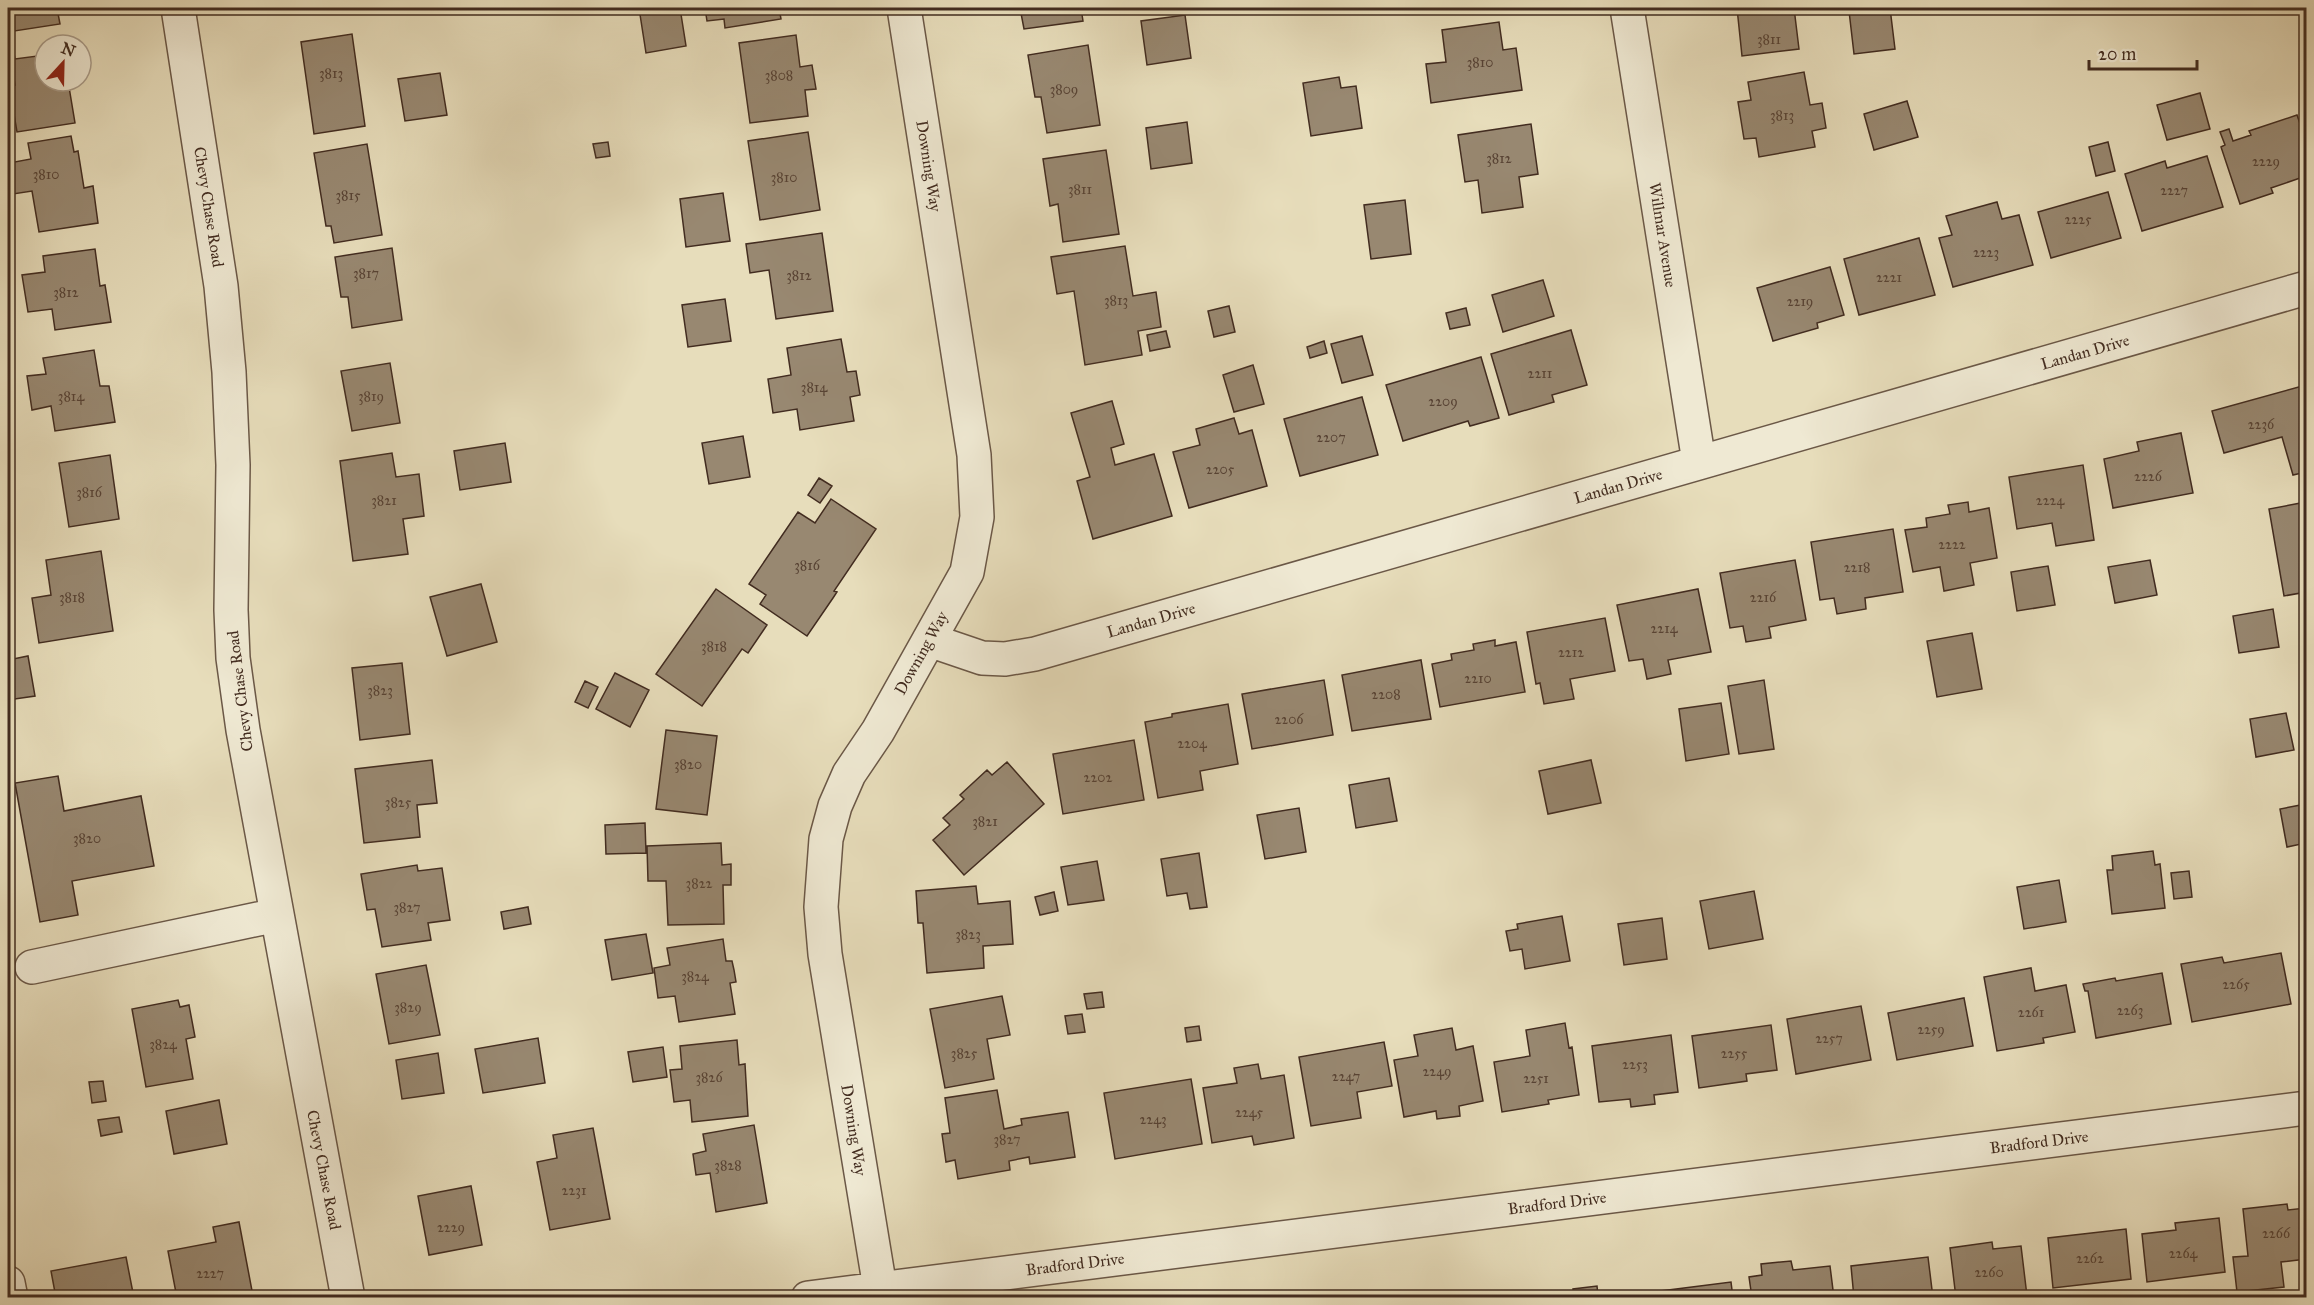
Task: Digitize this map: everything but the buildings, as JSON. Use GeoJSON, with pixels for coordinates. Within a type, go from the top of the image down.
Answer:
{"type":"FeatureCollection","features":[{"type":"Feature","properties":{"kind":"street","name":"Chevy Chase Road"},"geometry":{"type":"LineString","coordinates":[[178,8],[221,286],[229,372],[233,465],[231,610],[233,658],[243,730],[348,1298]]}},
{"type":"Feature","properties":{"kind":"street","name":"Downing Way"},"geometry":{"type":"LineString","coordinates":[[880,1288],[825,954],[821,907],[825,850],[835,806],[849,774],[878,731],[967,572],[976,517],[974,455],[904,8]]}},
{"type":"Feature","properties":{"kind":"street","name":"Willmar Avenue"},"geometry":{"type":"LineString","coordinates":[[1627,8],[1699,462]]}},
{"type":"Feature","properties":{"kind":"street","name":"Landan Drive"},"geometry":{"type":"LineString","coordinates":[[929,640],[982,658],[1005,659],[1035,654],[2307,288]]}},
{"type":"Feature","properties":{"kind":"street"},"geometry":{"type":"LineString","coordinates":[[32,967],[277,915]]}},
{"type":"Feature","properties":{"kind":"street","name":"Bradford Drive"},"geometry":{"type":"LineString","coordinates":[[807,1298],[2307,1108]]}},
{"type":"Feature","properties":{"kind":"street"},"geometry":{"type":"LineString","coordinates":[[8,1283],[11,1298]]}}]}
